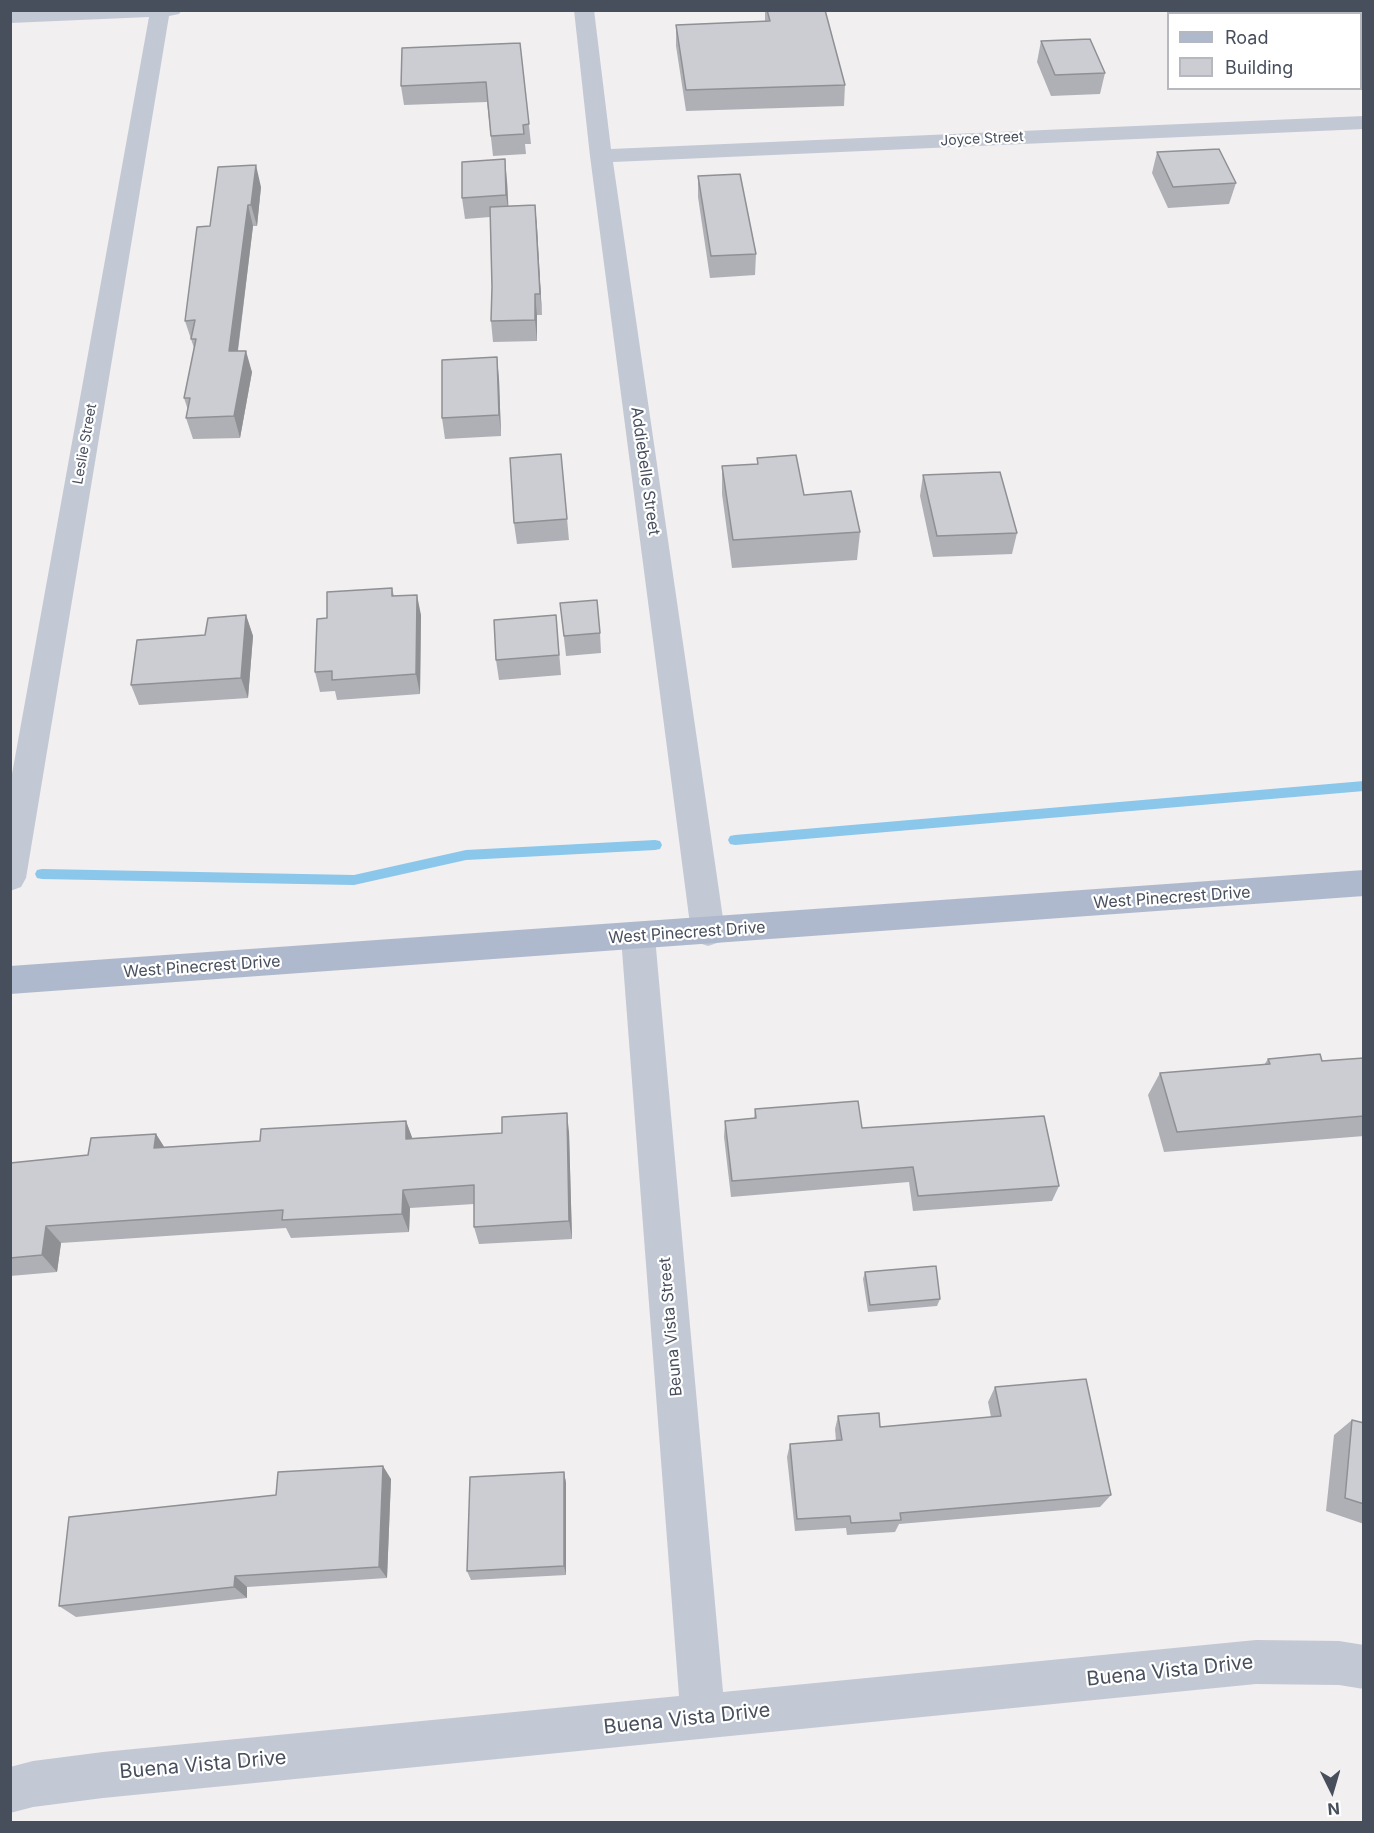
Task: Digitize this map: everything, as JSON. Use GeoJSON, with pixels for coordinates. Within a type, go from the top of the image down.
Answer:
{"type":"FeatureCollection","features":[{"type":"Feature","properties":{"kind":"main road","name":"West Pinecrest Drive"},"geometry":{"type":"LineString","coordinates":[[10,980],[708,932],[1364,883]]}},
{"type":"Feature","properties":{"kind":"street"},"geometry":{"type":"LineString","coordinates":[[10,17],[172,10]]}},
{"type":"Feature","properties":{"kind":"street","name":"Addiebelle Street"},"geometry":{"type":"LineString","coordinates":[[584,10],[708,932]]}},
{"type":"Feature","properties":{"kind":"street","name":"Leslie Street"},"geometry":{"type":"LineString","coordinates":[[10,878],[160,11]]}},
{"type":"Feature","properties":{"kind":"street","name":"Joyce Street"},"geometry":{"type":"LineString","coordinates":[[602,156],[1364,122]]}},
{"type":"Feature","properties":{"kind":"street","name":"Beuna Vista Street"},"geometry":{"type":"LineString","coordinates":[[638,937],[703,1717]]}},
{"type":"Feature","properties":{"kind":"street","name":"Buena Vista Drive"},"geometry":{"type":"LineString","coordinates":[[10,1790],[33,1784],[103,1775],[1256,1662],[1339,1662],[1364,1667]]}},
{"type":"Feature","properties":{"kind":"building"},"geometry":{"type":"Polygon","coordinates":[[[767,10],[825,10],[845,85],[686,90],[676,25],[770,21],[767,10]]]}},
{"type":"Feature","properties":{"kind":"building"},"geometry":{"type":"Polygon","coordinates":[[[1090,39],[1105,73],[1055,75],[1041,41],[1090,39]]]}},
{"type":"Feature","properties":{"kind":"building"},"geometry":{"type":"Polygon","coordinates":[[[520,43],[529,124],[523,125],[524,134],[491,136],[486,82],[401,86],[402,48],[520,43]]]}},
{"type":"Feature","properties":{"kind":"building"},"geometry":{"type":"Polygon","coordinates":[[[1219,149],[1236,183],[1173,187],[1157,152],[1219,149]]]}},
{"type":"Feature","properties":{"kind":"building"},"geometry":{"type":"Polygon","coordinates":[[[505,159],[506,195],[462,198],[462,162],[505,159]]]}},
{"type":"Feature","properties":{"kind":"building"},"geometry":{"type":"Polygon","coordinates":[[[256,165],[251,205],[248,205],[229,351],[246,351],[234,416],[186,418],[190,398],[184,398],[196,339],[191,339],[195,320],[185,321],[197,227],[210,226],[218,167],[256,165]]]}},
{"type":"Feature","properties":{"kind":"building"},"geometry":{"type":"Polygon","coordinates":[[[740,174],[756,254],[711,256],[698,176],[740,174]]]}},
{"type":"Feature","properties":{"kind":"building"},"geometry":{"type":"Polygon","coordinates":[[[535,205],[540,294],[535,294],[535,320],[491,321],[490,207],[535,205]]]}},
{"type":"Feature","properties":{"kind":"building"},"geometry":{"type":"Polygon","coordinates":[[[497,357],[499,415],[442,418],[442,360],[497,357]]]}},
{"type":"Feature","properties":{"kind":"building"},"geometry":{"type":"Polygon","coordinates":[[[561,454],[567,519],[514,523],[510,458],[561,454]]]}},
{"type":"Feature","properties":{"kind":"building"},"geometry":{"type":"Polygon","coordinates":[[[796,455],[804,495],[851,491],[860,532],[733,540],[722,466],[758,464],[757,458],[796,455]]]}},
{"type":"Feature","properties":{"kind":"building"},"geometry":{"type":"Polygon","coordinates":[[[1000,472],[1017,533],[937,536],[923,475],[1000,472]]]}},
{"type":"Feature","properties":{"kind":"building"},"geometry":{"type":"Polygon","coordinates":[[[392,588],[392,596],[417,595],[416,674],[332,680],[332,671],[315,672],[317,619],[327,618],[327,592],[392,588]]]}},
{"type":"Feature","properties":{"kind":"building"},"geometry":{"type":"Polygon","coordinates":[[[597,600],[600,633],[564,636],[560,603],[597,600]]]}},
{"type":"Feature","properties":{"kind":"building"},"geometry":{"type":"Polygon","coordinates":[[[246,615],[241,678],[131,685],[137,640],[205,635],[208,618],[246,615]]]}},
{"type":"Feature","properties":{"kind":"building"},"geometry":{"type":"Polygon","coordinates":[[[556,615],[559,655],[496,660],[494,620],[556,615]]]}},
{"type":"Feature","properties":{"kind":"building"},"geometry":{"type":"Polygon","coordinates":[[[1320,1054],[1322,1061],[1364,1058],[1364,1116],[1177,1132],[1160,1073],[1270,1064],[1268,1059],[1320,1054]]]}},
{"type":"Feature","properties":{"kind":"building"},"geometry":{"type":"Polygon","coordinates":[[[858,1101],[862,1128],[1044,1116],[1059,1186],[918,1196],[913,1167],[732,1181],[725,1121],[756,1118],[755,1109],[858,1101]]]}},
{"type":"Feature","properties":{"kind":"building"},"geometry":{"type":"Polygon","coordinates":[[[567,1113],[569,1221],[474,1227],[474,1185],[403,1190],[402,1214],[282,1220],[283,1210],[46,1226],[42,1255],[10,1258],[10,1163],[88,1155],[91,1138],[156,1134],[154,1148],[260,1141],[261,1129],[406,1121],[406,1139],[502,1133],[502,1117],[567,1113]]]}},
{"type":"Feature","properties":{"kind":"building"},"geometry":{"type":"Polygon","coordinates":[[[936,1266],[940,1299],[870,1305],[865,1272],[936,1266]]]}},
{"type":"Feature","properties":{"kind":"building"},"geometry":{"type":"Polygon","coordinates":[[[1086,1379],[1111,1495],[900,1513],[901,1520],[851,1523],[850,1516],[797,1519],[790,1444],[842,1440],[838,1416],[879,1413],[880,1427],[1001,1416],[995,1387],[1086,1379]]]}},
{"type":"Feature","properties":{"kind":"building"},"geometry":{"type":"Polygon","coordinates":[[[1352,1420],[1364,1423],[1364,1504],[1345,1498],[1352,1420]]]}},
{"type":"Feature","properties":{"kind":"building"},"geometry":{"type":"Polygon","coordinates":[[[383,1466],[379,1567],[235,1576],[234,1587],[59,1606],[69,1517],[276,1495],[278,1472],[383,1466]]]}},
{"type":"Feature","properties":{"kind":"building"},"geometry":{"type":"Polygon","coordinates":[[[564,1472],[564,1566],[467,1571],[470,1477],[564,1472]]]}},
{"type":"Feature","properties":{"kind":"waterway"},"geometry":{"type":"LineString","coordinates":[[735,840],[1364,786]]}},
{"type":"Feature","properties":{"kind":"waterway"},"geometry":{"type":"LineString","coordinates":[[42,874],[354,880],[466,855],[655,845]]}}]}
